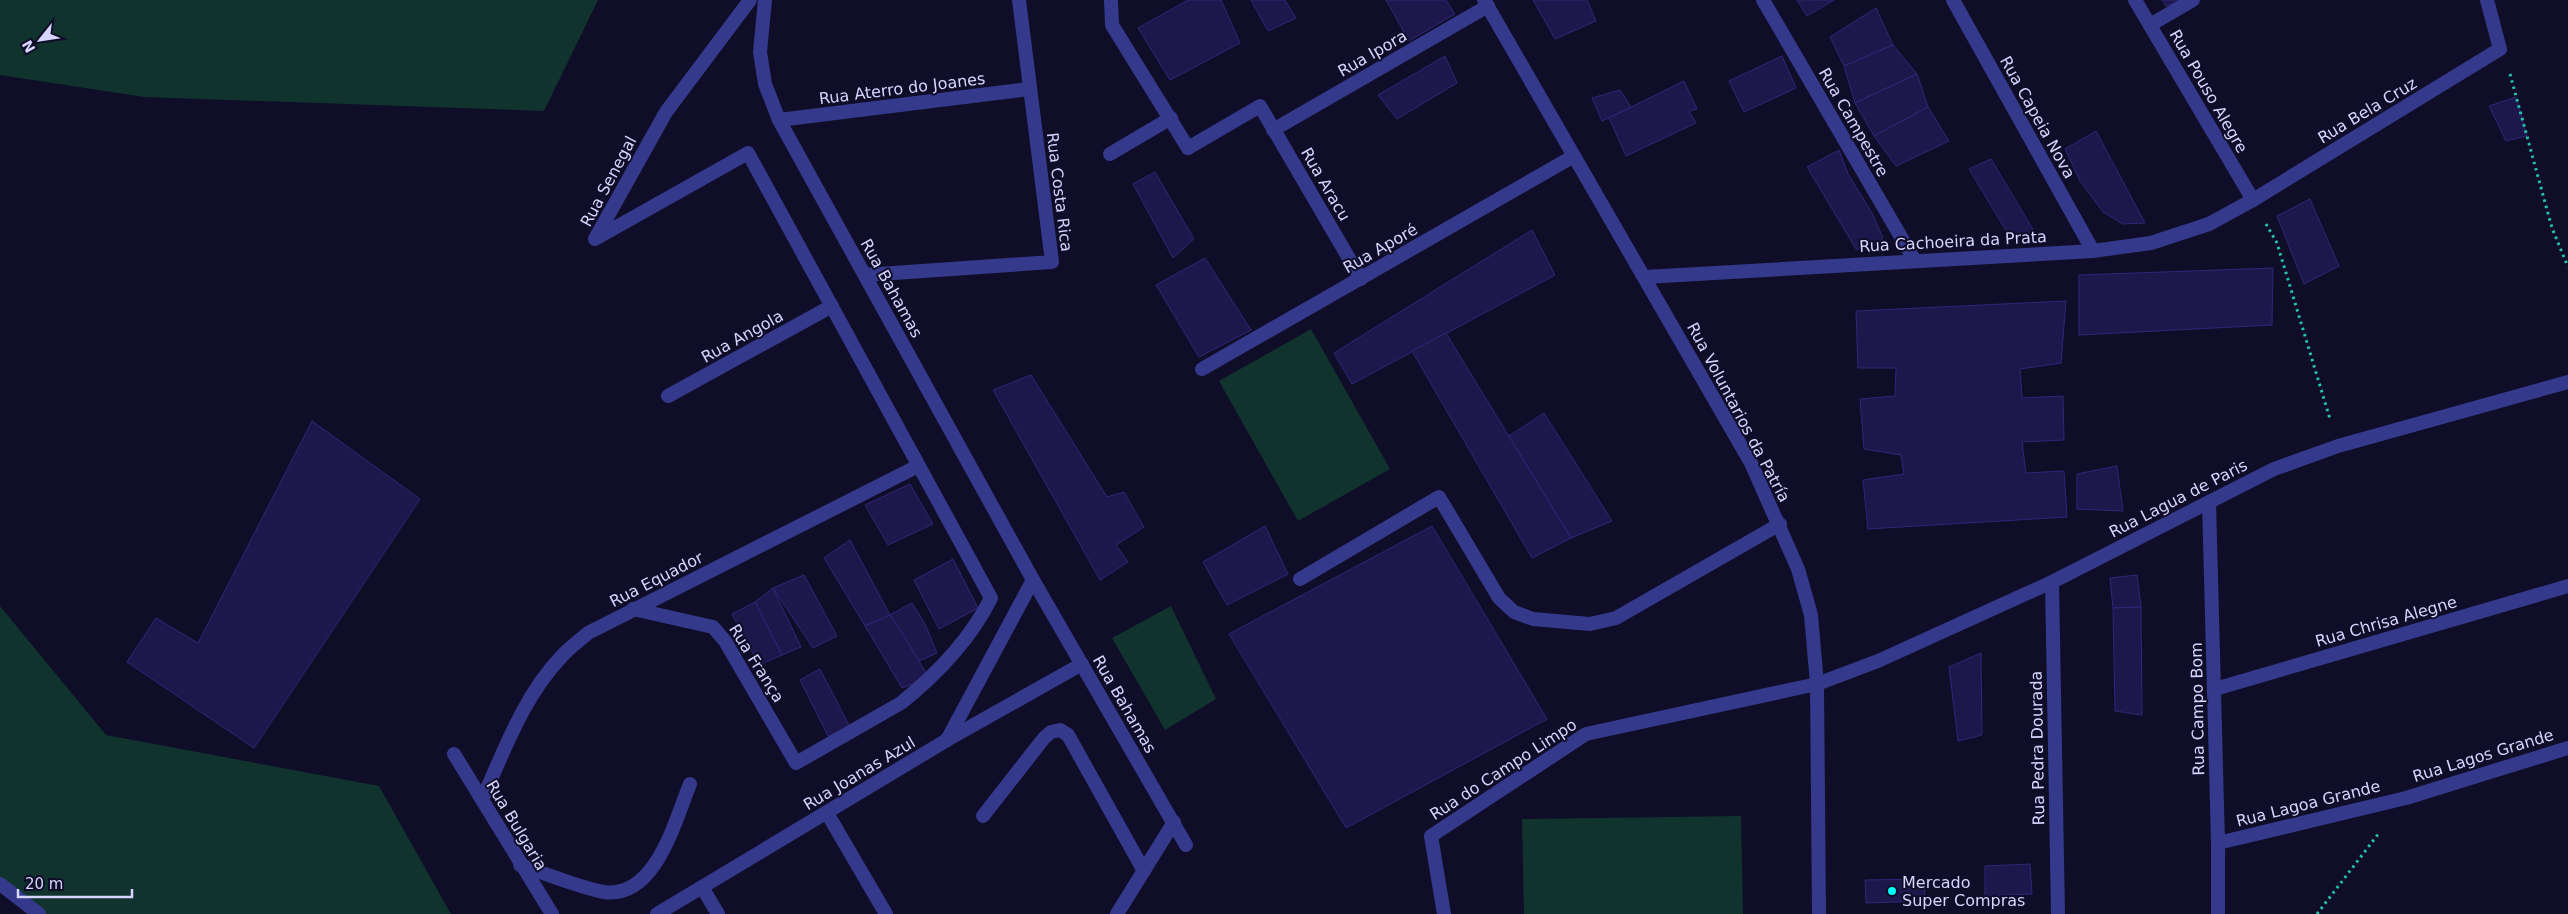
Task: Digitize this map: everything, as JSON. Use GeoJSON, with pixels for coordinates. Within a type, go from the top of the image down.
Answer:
{"type":"FeatureCollection","features":[{"type":"Feature","properties":{"kind":"street","name":"Rua Senegal"},"geometry":{"type":"LineString","coordinates":[[750,0],[666,112],[595,239],[748,153],[832,306]]}},
{"type":"Feature","properties":{"kind":"street","name":"Rua Bahamas"},"geometry":{"type":"LineString","coordinates":[[765,0],[760,52],[765,84],[779,120],[1033,580],[1186,845]]}},
{"type":"Feature","properties":{"kind":"street","name":"Rua Costa Rica"},"geometry":{"type":"LineString","coordinates":[[865,275],[1052,262],[1019,0]]}},
{"type":"Feature","properties":{"kind":"street"},"geometry":{"type":"LineString","coordinates":[[1110,154],[1171,118],[1112,24],[1111,0]]}},
{"type":"Feature","properties":{"kind":"street","name":"Rua Campestre"},"geometry":{"type":"LineString","coordinates":[[1763,0],[1915,261]]}},
{"type":"Feature","properties":{"kind":"street","name":"Rua Capeia Nova"},"geometry":{"type":"LineString","coordinates":[[1953,0],[2093,251]]}},
{"type":"Feature","properties":{"kind":"street","name":"Rua Pouso Alegre"},"geometry":{"type":"LineString","coordinates":[[2135,0],[2253,200]]}},
{"type":"Feature","properties":{"kind":"street"},"geometry":{"type":"LineString","coordinates":[[2150,25],[2193,0]]}},
{"type":"Feature","properties":{"kind":"street"},"geometry":{"type":"LineString","coordinates":[[2487,0],[2500,49]]}},
{"type":"Feature","properties":{"kind":"street","name":"Rua Ipora"},"geometry":{"type":"LineString","coordinates":[[1273,130],[1486,3]]}},
{"type":"Feature","properties":{"kind":"street","name":"Rua Voluntarios da Patría"},"geometry":{"type":"LineString","coordinates":[[1486,3],[1751,463],[1780,524],[1798,569],[1811,615],[1817,684],[1819,914]]}},
{"type":"Feature","properties":{"kind":"street","name":"Rua Bela Cruz"},"geometry":{"type":"LineString","coordinates":[[2253,200],[2500,49]]}},
{"type":"Feature","properties":{"kind":"street","name":"Rua Aterro do Joanes"},"geometry":{"type":"LineString","coordinates":[[779,120],[1029,90]]}},
{"type":"Feature","properties":{"kind":"street","name":"Rua Aracu"},"geometry":{"type":"LineString","coordinates":[[1171,118],[1188,148],[1260,106],[1361,279]]}},
{"type":"Feature","properties":{"kind":"street","name":"Rua Aporé"},"geometry":{"type":"LineString","coordinates":[[1202,369],[1574,156]]}},
{"type":"Feature","properties":{"kind":"street","name":"Rua Cachoeira da Prata"},"geometry":{"type":"LineString","coordinates":[[1645,277],[2093,251],[2151,243],[2209,224],[2253,200]]}},
{"type":"Feature","properties":{"kind":"street"},"geometry":{"type":"LineString","coordinates":[[832,306],[918,466]]}},
{"type":"Feature","properties":{"kind":"street","name":"Rua Angola"},"geometry":{"type":"LineString","coordinates":[[668,396],[832,306]]}},
{"type":"Feature","properties":{"kind":"street","name":"Rua Lagua de Paris"},"geometry":{"type":"LineString","coordinates":[[1817,684],[1886,658],[2052,582],[2274,469],[2338,446],[2568,382]]}},
{"type":"Feature","properties":{"kind":"street","name":"Rua França"},"geometry":{"type":"LineString","coordinates":[[633,609],[713,627],[725,641],[796,762],[901,703],[916,691],[983,615],[991,598],[918,466]]}},
{"type":"Feature","properties":{"kind":"street","name":"Rua Equador"},"geometry":{"type":"LineString","coordinates":[[482,800],[516,726],[543,678],[562,655],[588,633],[918,466]]}},
{"type":"Feature","properties":{"kind":"street"},"geometry":{"type":"LineString","coordinates":[[1300,579],[1440,497],[1499,598],[1514,612],[1533,619],[1590,624],[1616,618],[1780,524]]}},
{"type":"Feature","properties":{"kind":"street","name":"Rua Campo Bom"},"geometry":{"type":"LineString","coordinates":[[2209,502],[2215,689],[2218,914]]}},
{"type":"Feature","properties":{"kind":"street"},"geometry":{"type":"LineString","coordinates":[[947,740],[1033,580]]}},
{"type":"Feature","properties":{"kind":"street","name":"Rua Pedra Dourada"},"geometry":{"type":"LineString","coordinates":[[2052,582],[2058,914]]}},
{"type":"Feature","properties":{"kind":"street","name":"Rua Chrisa Alegne"},"geometry":{"type":"LineString","coordinates":[[2215,689],[2568,586]]}},
{"type":"Feature","properties":{"kind":"street","name":"Rua Joanas Azul"},"geometry":{"type":"LineString","coordinates":[[657,914],[947,740],[1082,664]]}},
{"type":"Feature","properties":{"kind":"street","name":"Rua do Campo Limpo"},"geometry":{"type":"LineString","coordinates":[[1444,914],[1431,836],[1586,734],[1817,684]]}},
{"type":"Feature","properties":{"kind":"street"},"geometry":{"type":"LineString","coordinates":[[983,816],[1044,738],[1051,732],[1060,730],[1068,735],[1144,871]]}},
{"type":"Feature","properties":{"kind":"street","name":"Rua Lagos Grande"},"geometry":{"type":"LineString","coordinates":[[2406,798],[2568,748]]}},
{"type":"Feature","properties":{"kind":"street","name":"Rua Bulgaria"},"geometry":{"type":"LineString","coordinates":[[454,754],[520,865],[552,914]]}},
{"type":"Feature","properties":{"kind":"street"},"geometry":{"type":"LineString","coordinates":[[520,865],[605,892],[622,891],[635,886],[650,873],[690,784]]}},
{"type":"Feature","properties":{"kind":"street","name":"Rua Lagoa Grande"},"geometry":{"type":"LineString","coordinates":[[2218,843],[2406,798]]}},
{"type":"Feature","properties":{"kind":"street"},"geometry":{"type":"LineString","coordinates":[[828,813],[886,914]]}},
{"type":"Feature","properties":{"kind":"street"},"geometry":{"type":"LineString","coordinates":[[1117,914],[1174,822]]}},
{"type":"Feature","properties":{"kind":"street"},"geometry":{"type":"LineString","coordinates":[[0,884],[39,914]]}},
{"type":"Feature","properties":{"kind":"street"},"geometry":{"type":"LineString","coordinates":[[702,887],[718,914]]}},
{"type":"Feature","properties":{"kind":"path"},"geometry":{"type":"LineString","coordinates":[[2500,49],[2512,79],[2552,228],[2568,268]]}},
{"type":"Feature","properties":{"kind":"path"},"geometry":{"type":"LineString","coordinates":[[2253,200],[2277,244],[2338,446]]}},
{"type":"Feature","properties":{"kind":"path","name":"Rua Lagos Grande"},"geometry":{"type":"LineString","coordinates":[[2317,914],[2406,798]]}},
{"type":"Feature","properties":{"kind":"green space"},"geometry":{"type":"Polygon","coordinates":[[[0,0],[598,0],[544,111],[144,97],[0,75],[0,0]]]}},
{"type":"Feature","properties":{"kind":"green space"},"geometry":{"type":"Polygon","coordinates":[[[1311,329],[1390,469],[1298,521],[1219,381],[1311,329]]]}},
{"type":"Feature","properties":{"kind":"green space"},"geometry":{"type":"Polygon","coordinates":[[[0,606],[106,735],[379,786],[451,914],[44,914],[0,879],[0,606]]]}},
{"type":"Feature","properties":{"kind":"green space"},"geometry":{"type":"Polygon","coordinates":[[[1171,606],[1216,699],[1165,730],[1112,638],[1171,606]]]}},
{"type":"Feature","properties":{"kind":"green space"},"geometry":{"type":"Polygon","coordinates":[[[1741,816],[1743,914],[1524,914],[1522,819],[1741,816]]]}},
{"type":"Feature","properties":{"kind":"building"},"geometry":{"type":"Polygon","coordinates":[[[1188,0],[1221,0],[1240,43],[1170,80],[1138,28],[1188,0]]]}},
{"type":"Feature","properties":{"kind":"building"},"geometry":{"type":"Polygon","coordinates":[[[1251,0],[1285,0],[1296,18],[1268,31],[1251,0]]]}},
{"type":"Feature","properties":{"kind":"building"},"geometry":{"type":"Polygon","coordinates":[[[1386,0],[1446,0],[1455,14],[1409,41],[1386,0]]]}},
{"type":"Feature","properties":{"kind":"building"},"geometry":{"type":"Polygon","coordinates":[[[1533,0],[1587,0],[1596,21],[1555,39],[1533,0]]]}},
{"type":"Feature","properties":{"kind":"building"},"geometry":{"type":"Polygon","coordinates":[[[1797,0],[1834,0],[1807,16],[1797,0]]]}},
{"type":"Feature","properties":{"kind":"building"},"geometry":{"type":"Polygon","coordinates":[[[2162,0],[2184,0],[2166,6],[2162,0]]]}},
{"type":"Feature","properties":{"kind":"building"},"geometry":{"type":"Polygon","coordinates":[[[1876,8],[1893,45],[1844,66],[1830,37],[1876,8]]]}},
{"type":"Feature","properties":{"kind":"building"},"geometry":{"type":"Polygon","coordinates":[[[1893,45],[1917,74],[1855,103],[1844,66],[1893,45]]]}},
{"type":"Feature","properties":{"kind":"building"},"geometry":{"type":"Polygon","coordinates":[[[1445,56],[1457,83],[1397,119],[1378,95],[1445,56]]]}},
{"type":"Feature","properties":{"kind":"building"},"geometry":{"type":"Polygon","coordinates":[[[1782,56],[1796,88],[1744,112],[1729,81],[1782,56]]]}},
{"type":"Feature","properties":{"kind":"building"},"geometry":{"type":"Polygon","coordinates":[[[1917,74],[1928,107],[1874,136],[1855,103],[1917,74]]]}},
{"type":"Feature","properties":{"kind":"building"},"geometry":{"type":"Polygon","coordinates":[[[1684,81],[1697,109],[1689,111],[1696,123],[1626,156],[1609,118],[1684,81]]]}},
{"type":"Feature","properties":{"kind":"building"},"geometry":{"type":"Polygon","coordinates":[[[1620,90],[1631,107],[1602,121],[1592,98],[1620,90]]]}},
{"type":"Feature","properties":{"kind":"building"},"geometry":{"type":"Polygon","coordinates":[[[2516,97],[2527,136],[2506,141],[2489,106],[2516,97]]]}},
{"type":"Feature","properties":{"kind":"building"},"geometry":{"type":"Polygon","coordinates":[[[1928,107],[1949,141],[1896,166],[1874,136],[1928,107]]]}},
{"type":"Feature","properties":{"kind":"building"},"geometry":{"type":"Polygon","coordinates":[[[2096,131],[2145,223],[2123,224],[2103,212],[2080,181],[2065,149],[2096,131]]]}},
{"type":"Feature","properties":{"kind":"building"},"geometry":{"type":"Polygon","coordinates":[[[1839,150],[1848,174],[1872,213],[1883,238],[1871,249],[1856,249],[1807,167],[1839,150]]]}},
{"type":"Feature","properties":{"kind":"building"},"geometry":{"type":"Polygon","coordinates":[[[1991,159],[2035,233],[2008,234],[1969,169],[1991,159]]]}},
{"type":"Feature","properties":{"kind":"building"},"geometry":{"type":"Polygon","coordinates":[[[1155,172],[1194,239],[1173,258],[1133,184],[1155,172]]]}},
{"type":"Feature","properties":{"kind":"building"},"geometry":{"type":"Polygon","coordinates":[[[2310,199],[2339,266],[2304,284],[2277,216],[2310,199]]]}},
{"type":"Feature","properties":{"kind":"building"},"geometry":{"type":"Polygon","coordinates":[[[1532,230],[1555,275],[1352,384],[1334,353],[1532,230]]]}},
{"type":"Feature","properties":{"kind":"building"},"geometry":{"type":"Polygon","coordinates":[[[1205,258],[1251,330],[1199,357],[1156,285],[1205,258]]]}},
{"type":"Feature","properties":{"kind":"building"},"geometry":{"type":"Polygon","coordinates":[[[2273,268],[2272,325],[2079,335],[2079,275],[2273,268]]]}},
{"type":"Feature","properties":{"kind":"building"},"geometry":{"type":"Polygon","coordinates":[[[2066,301],[2061,363],[2020,369],[2022,398],[2063,396],[2064,440],[2022,442],[2026,473],[2064,471],[2067,517],[1868,529],[1863,480],[1904,474],[1901,455],[1864,449],[1860,399],[1895,396],[1896,368],[1858,368],[1856,311],[2066,301]]]}},
{"type":"Feature","properties":{"kind":"building"},"geometry":{"type":"Polygon","coordinates":[[[1446,333],[1571,538],[1532,558],[1412,351],[1446,333]]]}},
{"type":"Feature","properties":{"kind":"building"},"geometry":{"type":"Polygon","coordinates":[[[1031,375],[1107,497],[1124,492],[1144,527],[1116,545],[1128,562],[1100,580],[993,390],[1031,375]]]}},
{"type":"Feature","properties":{"kind":"building"},"geometry":{"type":"Polygon","coordinates":[[[1544,413],[1612,521],[1571,538],[1509,436],[1544,413]]]}},
{"type":"Feature","properties":{"kind":"building"},"geometry":{"type":"Polygon","coordinates":[[[312,421],[420,499],[254,748],[127,662],[156,618],[198,643],[312,421]]]}},
{"type":"Feature","properties":{"kind":"building"},"geometry":{"type":"Polygon","coordinates":[[[2117,466],[2123,511],[2077,509],[2077,474],[2117,466]]]}},
{"type":"Feature","properties":{"kind":"building"},"geometry":{"type":"Polygon","coordinates":[[[910,484],[933,524],[888,545],[865,505],[910,484]]]}},
{"type":"Feature","properties":{"kind":"building"},"geometry":{"type":"Polygon","coordinates":[[[1265,526],[1288,574],[1227,605],[1203,562],[1265,526]]]}},
{"type":"Feature","properties":{"kind":"building"},"geometry":{"type":"Polygon","coordinates":[[[1432,526],[1547,719],[1346,828],[1229,634],[1432,526]]]}},
{"type":"Feature","properties":{"kind":"building"},"geometry":{"type":"Polygon","coordinates":[[[850,540],[890,615],[865,626],[824,558],[850,540]]]}},
{"type":"Feature","properties":{"kind":"building"},"geometry":{"type":"Polygon","coordinates":[[[953,559],[978,608],[939,629],[914,580],[953,559]]]}},
{"type":"Feature","properties":{"kind":"building"},"geometry":{"type":"Polygon","coordinates":[[[804,575],[837,636],[813,648],[773,588],[804,575]]]}},
{"type":"Feature","properties":{"kind":"building"},"geometry":{"type":"Polygon","coordinates":[[[2137,575],[2141,607],[2113,608],[2110,578],[2137,575]]]}},
{"type":"Feature","properties":{"kind":"building"},"geometry":{"type":"Polygon","coordinates":[[[773,588],[801,647],[782,655],[755,602],[773,588]]]}},
{"type":"Feature","properties":{"kind":"building"},"geometry":{"type":"Polygon","coordinates":[[[755,602],[782,655],[759,665],[732,614],[755,602]]]}},
{"type":"Feature","properties":{"kind":"building"},"geometry":{"type":"Polygon","coordinates":[[[912,603],[925,624],[937,653],[919,661],[890,615],[912,603]]]}},
{"type":"Feature","properties":{"kind":"building"},"geometry":{"type":"Polygon","coordinates":[[[2141,607],[2142,715],[2115,711],[2113,608],[2141,607]]]}},
{"type":"Feature","properties":{"kind":"building"},"geometry":{"type":"Polygon","coordinates":[[[890,615],[929,678],[902,688],[865,626],[890,615]]]}},
{"type":"Feature","properties":{"kind":"building"},"geometry":{"type":"Polygon","coordinates":[[[1981,653],[1982,735],[1958,741],[1949,667],[1981,653]]]}},
{"type":"Feature","properties":{"kind":"building"},"geometry":{"type":"Polygon","coordinates":[[[820,669],[852,731],[828,736],[800,680],[820,669]]]}},
{"type":"Feature","properties":{"kind":"building"},"geometry":{"type":"Polygon","coordinates":[[[2030,864],[2032,894],[1985,896],[1985,866],[2030,864]]]}},
{"type":"Feature","properties":{"kind":"building"},"geometry":{"type":"Polygon","coordinates":[[[1924,879],[1925,901],[1866,903],[1865,880],[1924,879]]]}},
{"type":"Feature","properties":{"kind":"place","name":"Mercado Super Compras"},"geometry":{"type":"Point","coordinates":[1892,891]}}]}
